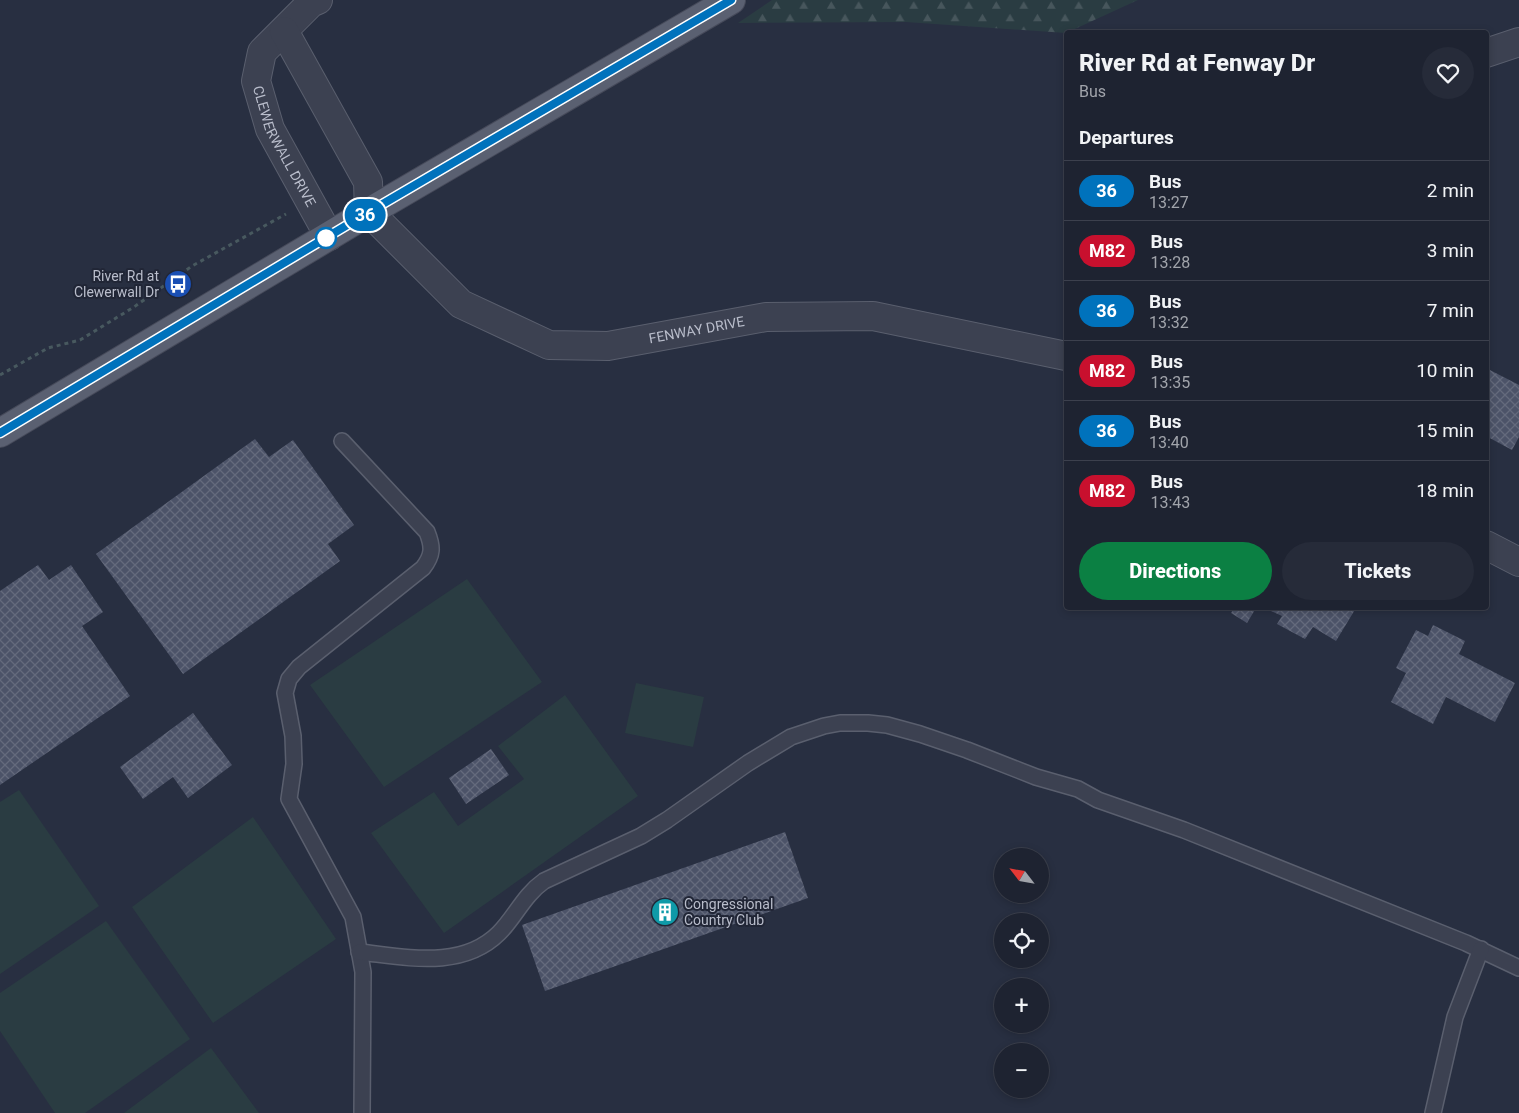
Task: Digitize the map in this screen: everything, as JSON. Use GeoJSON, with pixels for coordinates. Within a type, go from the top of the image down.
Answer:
{"type":"FeatureCollection","features":[{"type":"Feature","properties":{"kind":"main road"},"geometry":{"type":"LineString","coordinates":[[0,433],[369,212],[731,0]]}},
{"type":"Feature","properties":{"kind":"street","name":"CLEWERWALL DRIVE"},"geometry":{"type":"LineString","coordinates":[[318,0],[311,3],[262,52],[256,81],[270,129],[329,236]]}},
{"type":"Feature","properties":{"kind":"street"},"geometry":{"type":"LineString","coordinates":[[284,30],[368,182],[369,212]]}},
{"type":"Feature","properties":{"kind":"street"},"geometry":{"type":"LineString","coordinates":[[1489,52],[1519,42]]}},
{"type":"Feature","properties":{"kind":"street","name":"FENWAY DRIVE"},"geometry":{"type":"LineString","coordinates":[[369,212],[461,304],[550,345],[608,346],[766,317],[872,316],[1064,356]]}},
{"type":"Feature","properties":{"kind":"street"},"geometry":{"type":"LineString","coordinates":[[1489,547],[1519,562]]}},
{"type":"Feature","properties":{"kind":"lane"},"geometry":{"type":"LineString","coordinates":[[342,441],[428,532],[432,545],[432,556],[423,568],[299,667],[289,679],[285,693],[293,736],[294,764],[289,799],[353,917],[363,972],[362,1113]]}},
{"type":"Feature","properties":{"kind":"lane"},"geometry":{"type":"LineString","coordinates":[[359,952],[446,958],[470,953],[500,932],[533,888],[544,881],[647,832],[784,740],[824,726],[846,723],[887,725],[913,732],[967,750],[1036,777],[1078,789],[1098,800],[1184,830],[1480,949],[1519,968]]}},
{"type":"Feature","properties":{"kind":"lane"},"geometry":{"type":"LineString","coordinates":[[1433,1113],[1455,1017],[1480,949]]}},
{"type":"Feature","properties":{"kind":"path"},"geometry":{"type":"LineString","coordinates":[[0,375],[48,348],[80,340],[134,307],[192,266],[310,201]]}},
{"type":"Feature","properties":{"kind":"green space"},"geometry":{"type":"Polygon","coordinates":[[[772,0],[1138,0],[1073,30],[1064,30],[1064,33],[906,22],[738,23],[772,0]]]}},
{"type":"Feature","properties":{"kind":"green space"},"geometry":{"type":"Polygon","coordinates":[[[467,579],[542,682],[384,787],[310,685],[467,579]]]}},
{"type":"Feature","properties":{"kind":"green space"},"geometry":{"type":"Polygon","coordinates":[[[636,683],[704,697],[693,747],[625,733],[636,683]]]}},
{"type":"Feature","properties":{"kind":"green space"},"geometry":{"type":"Polygon","coordinates":[[[565,695],[638,796],[444,933],[371,833],[434,792],[458,826],[524,779],[498,746],[565,695]]]}},
{"type":"Feature","properties":{"kind":"green space"},"geometry":{"type":"Polygon","coordinates":[[[19,790],[99,906],[0,974],[0,802],[19,790]]]}},
{"type":"Feature","properties":{"kind":"green space"},"geometry":{"type":"Polygon","coordinates":[[[253,817],[336,939],[213,1023],[132,907],[253,817]]]}},
{"type":"Feature","properties":{"kind":"green space"},"geometry":{"type":"Polygon","coordinates":[[[106,921],[190,1039],[85,1113],[55,1113],[0,1031],[0,993],[106,921]]]}},
{"type":"Feature","properties":{"kind":"green space"},"geometry":{"type":"Polygon","coordinates":[[[211,1048],[259,1113],[124,1113],[211,1048]]]}},
{"type":"Feature","properties":{"kind":"building"},"geometry":{"type":"Polygon","coordinates":[[[1489,370],[1519,385],[1519,437],[1512,450],[1489,438],[1489,370]]]}},
{"type":"Feature","properties":{"kind":"building"},"geometry":{"type":"Polygon","coordinates":[[[255,439],[269,457],[293,440],[354,525],[328,544],[340,561],[183,674],[96,554],[255,439]]]}},
{"type":"Feature","properties":{"kind":"building"},"geometry":{"type":"Polygon","coordinates":[[[38,565],[49,580],[71,565],[103,612],[82,626],[130,696],[0,785],[0,591],[38,565]]]}},
{"type":"Feature","properties":{"kind":"building"},"geometry":{"type":"Polygon","coordinates":[[[1233,610],[1255,610],[1247,623],[1231,613],[1233,610]]]}},
{"type":"Feature","properties":{"kind":"building"},"geometry":{"type":"Polygon","coordinates":[[[1269,610],[1355,610],[1336,641],[1313,627],[1305,639],[1277,624],[1282,616],[1269,610]]]}},
{"type":"Feature","properties":{"kind":"building"},"geometry":{"type":"Polygon","coordinates":[[[1433,625],[1465,641],[1459,654],[1515,683],[1495,722],[1446,697],[1433,724],[1391,702],[1406,673],[1396,668],[1416,630],[1428,636],[1433,625]]]}},
{"type":"Feature","properties":{"kind":"building"},"geometry":{"type":"Polygon","coordinates":[[[193,713],[232,765],[188,798],[173,777],[143,799],[120,767],[193,713]]]}},
{"type":"Feature","properties":{"kind":"building"},"geometry":{"type":"Polygon","coordinates":[[[491,749],[509,775],[466,804],[449,778],[491,749]]]}},
{"type":"Feature","properties":{"kind":"building","name":"Congressional Country Club"},"geometry":{"type":"Polygon","coordinates":[[[785,832],[808,898],[545,991],[522,925],[785,832]]]}},
{"type":"Feature","properties":{"kind":"bus line","name":"36"},"geometry":{"type":"LineString","coordinates":[[0,433],[369,212],[731,0]]}},
{"type":"Feature","properties":{"kind":"place","name":"River Rd at Clewerwall Dr"},"geometry":{"type":"Point","coordinates":[178,284]}},
{"type":"Feature","properties":{"kind":"place","name":"Congressional Country Club"},"geometry":{"type":"Point","coordinates":[665,912]}}]}
